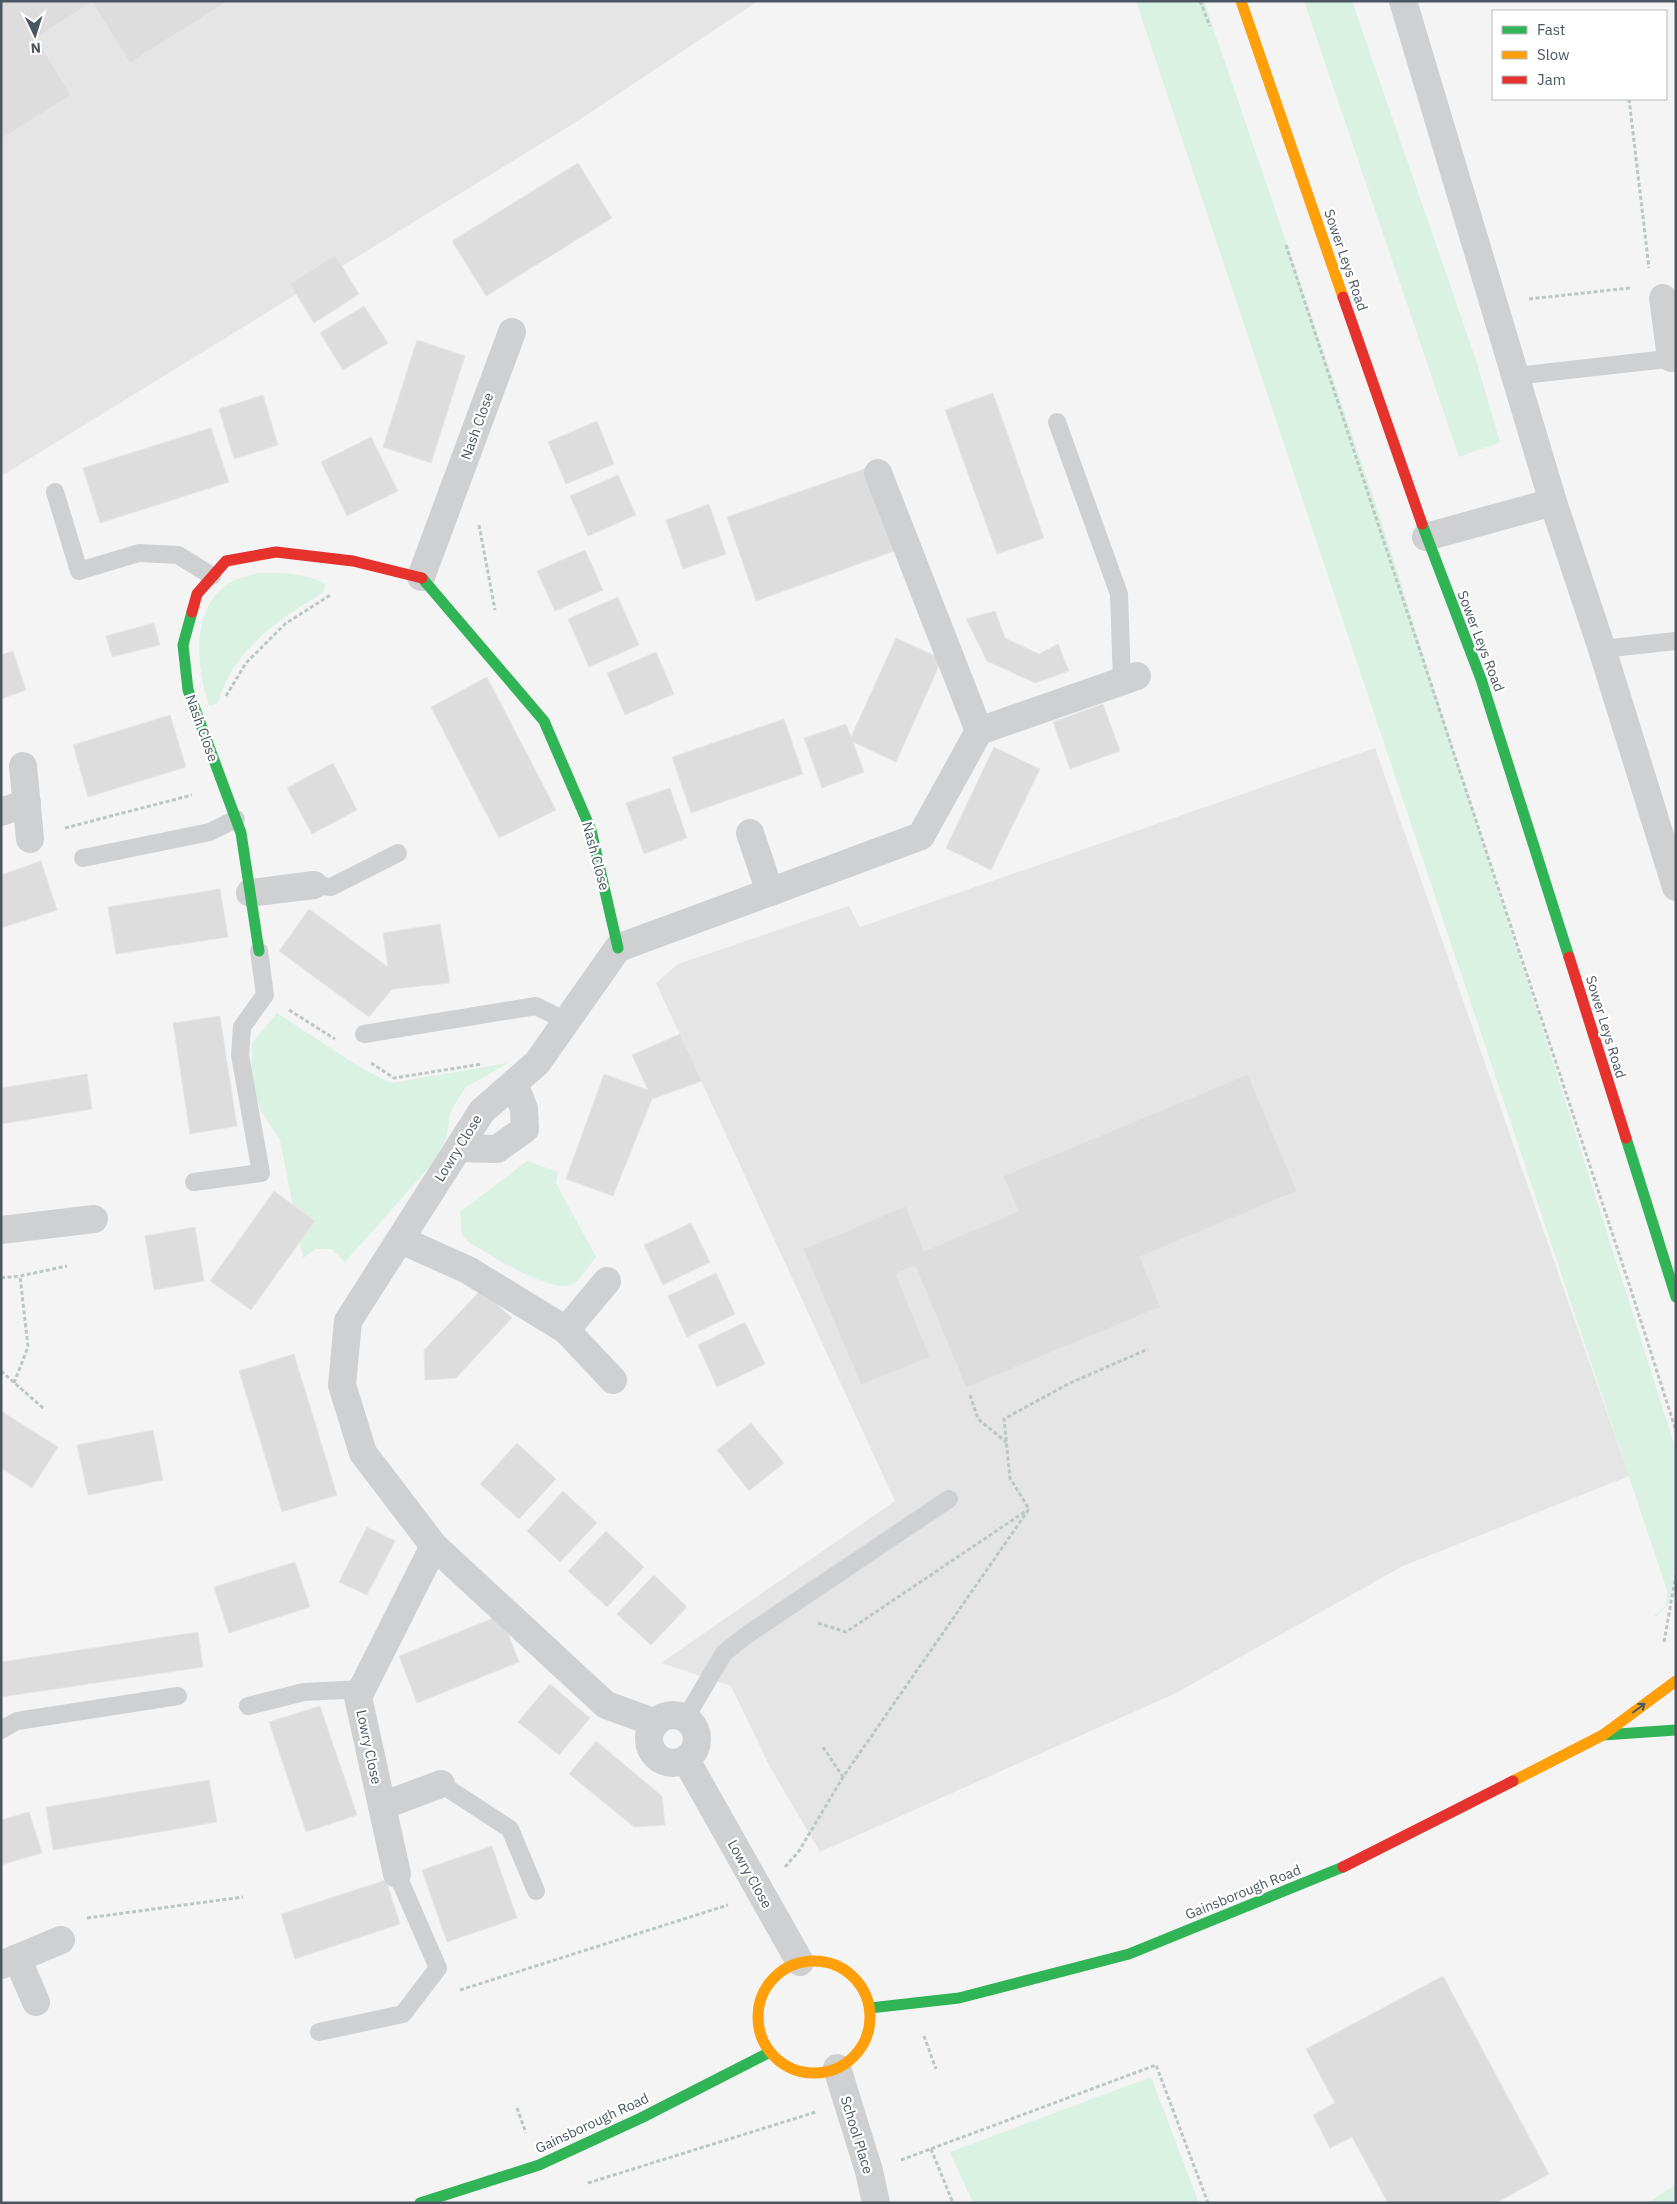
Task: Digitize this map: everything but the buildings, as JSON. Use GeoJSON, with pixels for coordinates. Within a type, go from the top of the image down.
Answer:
{"type":"FeatureCollection","features":[{"type":"Feature","properties":{"kind":"street","name":"Sower Leys Road"},"geometry":{"type":"LineString","coordinates":[[1241,1],[1426,537],[1481,678],[1676,1297]]}},
{"type":"Feature","properties":{"kind":"street"},"geometry":{"type":"LineString","coordinates":[[1403,1],[1553,502],[1602,649],[1676,886]]}},
{"type":"Feature","properties":{"kind":"street"},"geometry":{"type":"LineString","coordinates":[[1660,291],[1673,358]]}},
{"type":"Feature","properties":{"kind":"street","name":"Nash Close"},"geometry":{"type":"LineString","coordinates":[[421,577],[512,332]]}},
{"type":"Feature","properties":{"kind":"street"},"geometry":{"type":"LineString","coordinates":[[878,473],[979,731]]}},
{"type":"Feature","properties":{"kind":"street"},"geometry":{"type":"LineString","coordinates":[[1426,537],[1553,502]]}},
{"type":"Feature","properties":{"kind":"street","name":"Nash Close"},"geometry":{"type":"LineString","coordinates":[[259,951],[241,834],[188,690],[183,645],[197,594],[226,561],[276,552],[343,560],[421,577],[544,721],[591,830],[618,948]]}},
{"type":"Feature","properties":{"kind":"street"},"geometry":{"type":"LineString","coordinates":[[618,948],[921,836],[979,731],[1130,679]]}},
{"type":"Feature","properties":{"kind":"street"},"geometry":{"type":"LineString","coordinates":[[23,766],[30,839]]}},
{"type":"Feature","properties":{"kind":"street"},"geometry":{"type":"LineString","coordinates":[[1,812],[27,803]]}},
{"type":"Feature","properties":{"kind":"street"},"geometry":{"type":"LineString","coordinates":[[750,833],[770,892]]}},
{"type":"Feature","properties":{"kind":"street"},"geometry":{"type":"LineString","coordinates":[[250,893],[314,885]]}},
{"type":"Feature","properties":{"kind":"street","name":"Lowry Close"},"geometry":{"type":"LineString","coordinates":[[618,948],[537,1063],[482,1110],[348,1321],[342,1385],[363,1453],[434,1546],[606,1705],[656,1723]]}},
{"type":"Feature","properties":{"kind":"street"},"geometry":{"type":"LineString","coordinates":[[459,1148],[497,1150],[525,1129],[524,1109],[514,1083]]}},
{"type":"Feature","properties":{"kind":"street"},"geometry":{"type":"LineString","coordinates":[[1,1230],[94,1219]]}},
{"type":"Feature","properties":{"kind":"street"},"geometry":{"type":"LineString","coordinates":[[401,1240],[468,1270],[566,1330],[613,1380]]}},
{"type":"Feature","properties":{"kind":"street"},"geometry":{"type":"LineString","coordinates":[[566,1330],[607,1281]]}},
{"type":"Feature","properties":{"kind":"street","name":"Lowry Close"},"geometry":{"type":"LineString","coordinates":[[397,1874],[358,1697],[434,1546]]}},
{"type":"Feature","properties":{"kind":"street","name":"Gainsborough Road"},"geometry":{"type":"LineString","coordinates":[[870,2008],[959,1998],[1129,1954],[1333,1872],[1603,1735],[1676,1681]]}},
{"type":"Feature","properties":{"kind":"street"},"geometry":{"type":"LineString","coordinates":[[669,1715],[685,1719],[692,1724],[697,1739],[696,1747],[686,1760],[671,1763],[657,1757],[649,1744],[652,1729],[656,1723],[669,1715]]}},
{"type":"Feature","properties":{"kind":"street","name":"Gainsborough Road"},"geometry":{"type":"LineString","coordinates":[[1603,1735],[1676,1730]]}},
{"type":"Feature","properties":{"kind":"street","name":"Lowry Close"},"geometry":{"type":"LineString","coordinates":[[686,1760],[800,1962]]}},
{"type":"Feature","properties":{"kind":"street"},"geometry":{"type":"LineString","coordinates":[[382,1806],[441,1784]]}},
{"type":"Feature","properties":{"kind":"street"},"geometry":{"type":"LineString","coordinates":[[36,2002],[9,1962],[61,1940]]}},
{"type":"Feature","properties":{"kind":"street"},"geometry":{"type":"LineString","coordinates":[[819,1961],[837,1965],[853,1976],[864,1990],[870,2008],[869,2027],[863,2044],[852,2058],[837,2068],[819,2073],[800,2072],[784,2064],[770,2052],[761,2036],[757,2018],[760,1999],[769,1983],[782,1970],[800,1962],[819,1961]]}},
{"type":"Feature","properties":{"kind":"street","name":"Gainsborough Road"},"geometry":{"type":"LineString","coordinates":[[420,2203],[539,2165],[641,2118],[770,2052]]}},
{"type":"Feature","properties":{"kind":"street","name":"School Place"},"geometry":{"type":"LineString","coordinates":[[837,2068],[869,2170],[876,2203]]}},
{"type":"Feature","properties":{"kind":"lane"},"geometry":{"type":"LineString","coordinates":[[1515,376],[1673,358]]}},
{"type":"Feature","properties":{"kind":"lane"},"geometry":{"type":"LineString","coordinates":[[1057,422],[1119,594],[1130,679]]}},
{"type":"Feature","properties":{"kind":"lane"},"geometry":{"type":"LineString","coordinates":[[55,492],[79,571],[139,553],[178,555],[212,576]]}},
{"type":"Feature","properties":{"kind":"lane"},"geometry":{"type":"LineString","coordinates":[[1602,649],[1676,641]]}},
{"type":"Feature","properties":{"kind":"lane"},"geometry":{"type":"LineString","coordinates":[[83,858],[210,832],[236,819]]}},
{"type":"Feature","properties":{"kind":"lane"},"geometry":{"type":"LineString","coordinates":[[314,885],[332,887],[398,853]]}},
{"type":"Feature","properties":{"kind":"lane"},"geometry":{"type":"LineString","coordinates":[[194,1182],[260,1173],[240,1055],[242,1027],[264,995],[259,951]]}},
{"type":"Feature","properties":{"kind":"lane"},"geometry":{"type":"LineString","coordinates":[[364,1034],[536,1006],[566,1021]]}},
{"type":"Feature","properties":{"kind":"lane"},"geometry":{"type":"LineString","coordinates":[[685,1719],[724,1652],[949,1499]]}},
{"type":"Feature","properties":{"kind":"lane"},"geometry":{"type":"LineString","coordinates":[[248,1706],[304,1692],[362,1689]]}},
{"type":"Feature","properties":{"kind":"lane"},"geometry":{"type":"LineString","coordinates":[[1,1730],[17,1721],[178,1696]]}},
{"type":"Feature","properties":{"kind":"lane"},"geometry":{"type":"LineString","coordinates":[[441,1784],[510,1829],[536,1891]]}},
{"type":"Feature","properties":{"kind":"lane"},"geometry":{"type":"LineString","coordinates":[[319,2032],[403,2014],[438,1968],[397,1874]]}},
{"type":"Feature","properties":{"kind":"path"},"geometry":{"type":"LineString","coordinates":[[1200,1],[1211,28]]}},
{"type":"Feature","properties":{"kind":"path"},"geometry":{"type":"LineString","coordinates":[[1494,303],[1660,291],[1649,273],[1629,100]]}},
{"type":"Feature","properties":{"kind":"path"},"geometry":{"type":"LineString","coordinates":[[1285,241],[1637,1306],[1676,1431]]}},
{"type":"Feature","properties":{"kind":"path"},"geometry":{"type":"LineString","coordinates":[[451,496],[476,512],[498,621],[477,642]]}},
{"type":"Feature","properties":{"kind":"path"},"geometry":{"type":"LineString","coordinates":[[198,718],[219,709],[246,663],[285,624],[335,592],[343,560]]}},
{"type":"Feature","properties":{"kind":"path"},"geometry":{"type":"LineString","coordinates":[[59,830],[224,787]]}},
{"type":"Feature","properties":{"kind":"path"},"geometry":{"type":"LineString","coordinates":[[1,1278],[67,1266]]}},
{"type":"Feature","properties":{"kind":"path"},"geometry":{"type":"LineString","coordinates":[[14,1383],[28,1347],[20,1276]]}},
{"type":"Feature","properties":{"kind":"path"},"geometry":{"type":"LineString","coordinates":[[1029,1509],[1010,1478],[1004,1419],[1068,1384],[1148,1349]]}},
{"type":"Feature","properties":{"kind":"path"},"geometry":{"type":"LineString","coordinates":[[1,1371],[43,1408]]}},
{"type":"Feature","properties":{"kind":"path"},"geometry":{"type":"LineString","coordinates":[[970,1394],[978,1419],[1006,1442]]}},
{"type":"Feature","properties":{"kind":"path"},"geometry":{"type":"LineString","coordinates":[[796,1602],[807,1620],[846,1632],[1029,1509]]}},
{"type":"Feature","properties":{"kind":"path"},"geometry":{"type":"LineString","coordinates":[[431,1976],[452,1992],[762,1895],[799,1851],[843,1777],[1029,1509]]}},
{"type":"Feature","properties":{"kind":"path"},"geometry":{"type":"LineString","coordinates":[[1664,1642],[1676,1574]]}},
{"type":"Feature","properties":{"kind":"path"},"geometry":{"type":"LineString","coordinates":[[823,1747],[843,1777]]}},
{"type":"Feature","properties":{"kind":"path"},"geometry":{"type":"LineString","coordinates":[[61,1940],[62,1922],[243,1897]]}},
{"type":"Feature","properties":{"kind":"path"},"geometry":{"type":"LineString","coordinates":[[869,2170],[931,2149],[1156,2065],[1208,2203]]}},
{"type":"Feature","properties":{"kind":"path"},"geometry":{"type":"LineString","coordinates":[[587,2183],[847,2102]]}},
{"type":"Feature","properties":{"kind":"path"},"geometry":{"type":"LineString","coordinates":[[931,2149],[953,2203]]}},
{"type":"Feature","properties":{"kind":"shaded area"},"geometry":{"type":"Polygon","coordinates":[[[1,1],[758,1],[576,122],[3,475],[1,471],[1,1]]]}},
{"type":"Feature","properties":{"kind":"shaded area"},"geometry":{"type":"Polygon","coordinates":[[[1375,748],[1629,1476],[1403,1566],[1176,1693],[820,1852],[770,1767],[731,1686],[661,1663],[895,1501],[656,983],[678,964],[849,906],[860,927],[1375,748]]]}},
{"type":"Feature","properties":{"kind":"green space"},"geometry":{"type":"Polygon","coordinates":[[[1136,1],[1204,1],[1376,505],[1676,1450],[1676,1558],[1670,1602],[1657,1616],[1654,1616],[1666,1605],[1667,1590],[1136,1]]]}},
{"type":"Feature","properties":{"kind":"green space"},"geometry":{"type":"Polygon","coordinates":[[[1304,1],[1352,1],[1477,363],[1500,442],[1459,457],[1304,1]]]}},
{"type":"Feature","properties":{"kind":"green space"},"geometry":{"type":"Polygon","coordinates":[[[259,573],[293,574],[309,577],[325,584],[324,592],[290,613],[259,638],[234,667],[218,703],[209,706],[200,658],[202,625],[206,610],[214,596],[226,585],[238,579],[259,573]]]}},
{"type":"Feature","properties":{"kind":"green space"},"geometry":{"type":"Polygon","coordinates":[[[277,1013],[361,1068],[391,1083],[508,1063],[466,1087],[451,1110],[446,1139],[432,1164],[345,1262],[332,1249],[316,1249],[303,1258],[280,1140],[261,1111],[251,1082],[252,1043],[277,1013]]]}},
{"type":"Feature","properties":{"kind":"green space"},"geometry":{"type":"Polygon","coordinates":[[[527,1161],[558,1172],[556,1183],[596,1257],[573,1284],[564,1286],[537,1279],[491,1256],[470,1243],[462,1235],[460,1212],[527,1161]]]}},
{"type":"Feature","properties":{"kind":"green space"},"geometry":{"type":"Polygon","coordinates":[[[1151,2077],[1199,2203],[973,2203],[950,2152],[1151,2077]]]}},
{"type":"Feature","properties":{"kind":"green space"},"geometry":{"type":"Polygon","coordinates":[[[1676,2184],[1676,2203],[1648,2203],[1676,2184]]]}},
{"type":"Feature","properties":{"kind":"traffic: fast"},"geometry":{"type":"LineString","coordinates":[[1422,524],[1481,679],[1569,957]]}},
{"type":"Feature","properties":{"kind":"traffic: fast"},"geometry":{"type":"LineString","coordinates":[[422,578],[544,721],[591,830],[618,948]]}},
{"type":"Feature","properties":{"kind":"traffic: fast"},"geometry":{"type":"LineString","coordinates":[[192,612],[183,645],[188,690],[241,833],[259,951]]}},
{"type":"Feature","properties":{"kind":"traffic: fast"},"geometry":{"type":"LineString","coordinates":[[1626,1138],[1676,1297]]}},
{"type":"Feature","properties":{"kind":"traffic: fast"},"geometry":{"type":"LineString","coordinates":[[1603,1735],[1676,1730]]}},
{"type":"Feature","properties":{"kind":"traffic: fast"},"geometry":{"type":"LineString","coordinates":[[870,2008],[959,1998],[1129,1954],[1343,1867]]}},
{"type":"Feature","properties":{"kind":"traffic: fast"},"geometry":{"type":"LineString","coordinates":[[420,2203],[539,2165],[641,2118],[770,2052]]}},
{"type":"Feature","properties":{"kind":"traffic: slow"},"geometry":{"type":"LineString","coordinates":[[1241,1],[1343,297]]}},
{"type":"Feature","properties":{"kind":"traffic: slow"},"geometry":{"type":"LineString","coordinates":[[1513,1781],[1603,1735],[1676,1681]]}},
{"type":"Feature","properties":{"kind":"traffic: slow"},"geometry":{"type":"LineString","coordinates":[[814,1961],[835,1965],[854,1977],[866,1996],[870,2017],[866,2038],[854,2057],[835,2069],[814,2073],[793,2069],[774,2057],[762,2038],[758,2017],[762,1996],[774,1977],[793,1965],[814,1961]]}},
{"type":"Feature","properties":{"kind":"traffic: jam"},"geometry":{"type":"LineString","coordinates":[[1343,297],[1422,524]]}},
{"type":"Feature","properties":{"kind":"traffic: jam"},"geometry":{"type":"LineString","coordinates":[[192,612],[197,594],[226,561],[276,552],[353,561],[422,578]]}},
{"type":"Feature","properties":{"kind":"traffic: jam"},"geometry":{"type":"LineString","coordinates":[[1569,957],[1626,1138]]}},
{"type":"Feature","properties":{"kind":"traffic: jam"},"geometry":{"type":"LineString","coordinates":[[1343,1867],[1513,1781]]}}]}
